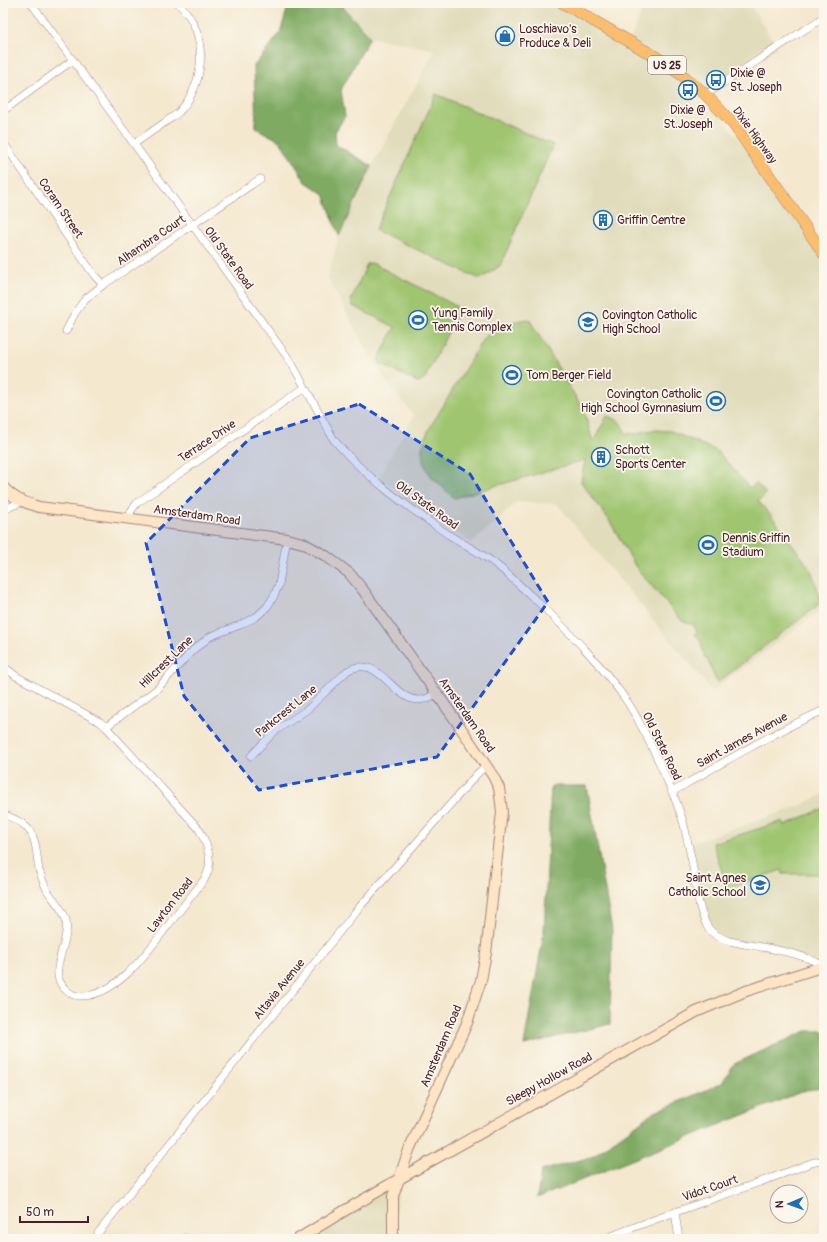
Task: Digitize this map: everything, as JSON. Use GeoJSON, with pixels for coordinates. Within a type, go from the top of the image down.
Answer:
{"type":"FeatureCollection","features":[{"type":"Feature","properties":{"kind":"main road","name":"Dixie Highway"},"geometry":{"type":"LineString","coordinates":[[563,3],[656,57],[686,78],[706,95],[734,125],[824,254]]}},
{"type":"Feature","properties":{"kind":"street","name":"Old State Road"},"geometry":{"type":"LineString","coordinates":[[31,3],[291,362],[334,440],[377,482],[414,511],[503,570],[559,622],[588,652],[625,699],[639,721],[672,792],[685,827],[700,907],[708,928],[719,938],[728,941],[803,956],[824,966]]}},
{"type":"Feature","properties":{"kind":"street"},"geometry":{"type":"LineString","coordinates":[[134,144],[179,113],[191,96],[196,83],[200,65],[200,51],[197,34],[187,13],[178,3]]}},
{"type":"Feature","properties":{"kind":"street"},"geometry":{"type":"LineString","coordinates":[[706,95],[714,88],[824,17]]}},
{"type":"Feature","properties":{"kind":"street"},"geometry":{"type":"LineString","coordinates":[[3,111],[73,60]]}},
{"type":"Feature","properties":{"kind":"street","name":"Coram Street"},"geometry":{"type":"LineString","coordinates":[[3,142],[67,236],[103,285]]}},
{"type":"Feature","properties":{"kind":"street","name":"Alhambra Court"},"geometry":{"type":"LineString","coordinates":[[66,331],[75,313],[85,299],[103,285],[260,179]]}},
{"type":"Feature","properties":{"kind":"street","name":"Terrace Drive"},"geometry":{"type":"LineString","coordinates":[[129,518],[131,511],[137,503],[304,388]]}},
{"type":"Feature","properties":{"kind":"street","name":"Amsterdam Road"},"geometry":{"type":"LineString","coordinates":[[3,488],[21,502],[39,507],[286,539],[303,543],[326,556],[348,573],[363,590],[487,765],[499,788],[502,812],[487,945],[481,980],[467,1023],[409,1150],[398,1179],[393,1196],[393,1239]]}},
{"type":"Feature","properties":{"kind":"street"},"geometry":{"type":"LineString","coordinates":[[3,510],[21,502]]}},
{"type":"Feature","properties":{"kind":"street","name":"Hillcrest Lane"},"geometry":{"type":"LineString","coordinates":[[106,727],[157,689],[193,650],[211,636],[256,617],[267,607],[279,584],[286,539]]}},
{"type":"Feature","properties":{"kind":"street","name":"Lawton Road"},"geometry":{"type":"LineString","coordinates":[[3,666],[16,676],[100,722],[106,727],[199,829],[206,845],[210,860],[209,870],[204,880],[145,955],[132,969],[113,985],[90,995],[75,996],[63,986],[59,979],[58,969],[66,934],[66,919],[62,910],[47,890],[39,870],[34,839],[25,825],[3,814]]}},
{"type":"Feature","properties":{"kind":"street","name":"Parkcrest Lane"},"geometry":{"type":"LineString","coordinates":[[251,756],[274,732],[308,709],[347,671],[354,668],[360,667],[374,670],[383,676],[401,693],[414,699],[426,699],[436,693]]}},
{"type":"Feature","properties":{"kind":"street","name":"Saint James Avenue"},"geometry":{"type":"LineString","coordinates":[[672,792],[791,725],[824,710]]}},
{"type":"Feature","properties":{"kind":"street","name":"Altavia Avenue"},"geometry":{"type":"LineString","coordinates":[[98,1233],[357,910],[477,774],[487,765]]}},
{"type":"Feature","properties":{"kind":"street","name":"Sleepy Hollow Road"},"geometry":{"type":"LineString","coordinates":[[298,1239],[398,1179],[696,1012],[746,990],[824,966]]}},
{"type":"Feature","properties":{"kind":"street","name":"Vidot Court"},"geometry":{"type":"LineString","coordinates":[[604,1239],[643,1223],[811,1163],[824,1160]]}},
{"type":"Feature","properties":{"kind":"street"},"geometry":{"type":"LineString","coordinates":[[675,1212],[680,1239]]}},
{"type":"Feature","properties":{"kind":"highlighted area"},"geometry":{"type":"Polygon","coordinates":[[[359,404],[470,474],[548,602],[437,757],[259,790],[184,696],[146,543],[250,438],[359,404]]]}},
{"type":"Feature","properties":{"kind":"shaded area","name":"Covington Catholic High School"},"geometry":{"type":"Polygon","coordinates":[[[345,3],[563,3],[629,42],[645,3],[749,3],[777,47],[706,95],[824,254],[824,608],[712,691],[557,504],[517,502],[472,543],[449,529],[417,506],[379,476],[414,416],[376,367],[328,278],[339,236],[372,166],[435,50],[370,37],[343,6],[345,3]]]}},
{"type":"Feature","properties":{"kind":"shaded area","name":"Saint Agnes Catholic School"},"geometry":{"type":"Polygon","coordinates":[[[824,794],[824,966],[815,961],[729,941],[708,928],[688,844],[800,806],[824,794]]]}},
{"type":"Feature","properties":{"kind":"shaded area"},"geometry":{"type":"Polygon","coordinates":[[[399,1179],[393,1239],[298,1239],[399,1179]]]}},
{"type":"Feature","properties":{"kind":"green space"},"geometry":{"type":"Polygon","coordinates":[[[289,3],[345,3],[343,7],[370,37],[341,90],[345,116],[335,132],[336,145],[372,166],[339,236],[324,194],[306,182],[280,141],[256,128],[254,66],[280,33],[289,3]]]}},
{"type":"Feature","properties":{"kind":"green space"},"geometry":{"type":"Polygon","coordinates":[[[610,3],[645,3],[643,7],[630,8],[610,3]]]}},
{"type":"Feature","properties":{"kind":"green space"},"geometry":{"type":"Polygon","coordinates":[[[436,94],[553,145],[500,266],[480,279],[375,230],[436,94]]]}},
{"type":"Feature","properties":{"kind":"green space","name":"Yung Family Tennis Complex"},"geometry":{"type":"Polygon","coordinates":[[[372,263],[456,306],[458,313],[424,380],[417,382],[381,364],[378,360],[395,327],[353,306],[351,300],[367,264],[372,263]]]}},
{"type":"Feature","properties":{"kind":"green space","name":"Dennis Griffin Stadium"},"geometry":{"type":"Polygon","coordinates":[[[529,319],[584,411],[593,442],[607,416],[619,421],[626,433],[636,434],[655,430],[671,431],[717,451],[750,488],[756,483],[766,494],[758,501],[774,519],[811,570],[822,602],[717,683],[707,658],[705,658],[700,640],[695,634],[697,632],[694,625],[682,621],[637,569],[609,520],[581,482],[585,460],[454,498],[431,476],[423,462],[422,449],[428,431],[483,339],[503,323],[529,319]]]}},
{"type":"Feature","properties":{"kind":"green space"},"geometry":{"type":"Polygon","coordinates":[[[551,786],[587,786],[612,930],[610,1024],[524,1045],[544,932],[551,786]]]}},
{"type":"Feature","properties":{"kind":"green space"},"geometry":{"type":"Polygon","coordinates":[[[824,808],[824,874],[783,874],[782,870],[727,888],[713,843],[783,821],[785,825],[824,808]]]}},
{"type":"Feature","properties":{"kind":"green space"},"geometry":{"type":"Polygon","coordinates":[[[806,1031],[824,1031],[824,1088],[806,1090],[537,1198],[541,1171],[591,1157],[655,1112],[722,1083],[734,1064],[806,1031]]]}},
{"type":"Feature","properties":{"kind":"green space"},"geometry":{"type":"Polygon","coordinates":[[[186,1231],[192,1239],[171,1239],[186,1231]]]}},
{"type":"Feature","properties":{"kind":"place","name":"Loschiavo's Produce & Deli"},"geometry":{"type":"Point","coordinates":[505,36]}},
{"type":"Feature","properties":{"kind":"place","name":"Dixie @ St. Joseph"},"geometry":{"type":"Point","coordinates":[716,80]}},
{"type":"Feature","properties":{"kind":"place","name":"Dixie @ St.Joseph"},"geometry":{"type":"Point","coordinates":[688,90]}},
{"type":"Feature","properties":{"kind":"place","name":"Griffin Centre"},"geometry":{"type":"Point","coordinates":[603,220]}},
{"type":"Feature","properties":{"kind":"place","name":"Yung Family Tennis Complex"},"geometry":{"type":"Point","coordinates":[418,320]}},
{"type":"Feature","properties":{"kind":"place","name":"Covington Catholic High School"},"geometry":{"type":"Point","coordinates":[588,322]}},
{"type":"Feature","properties":{"kind":"place","name":"Tom Berger Field"},"geometry":{"type":"Point","coordinates":[512,375]}},
{"type":"Feature","properties":{"kind":"place","name":"Covington Catholic High School Gymnasium"},"geometry":{"type":"Point","coordinates":[716,401]}},
{"type":"Feature","properties":{"kind":"place","name":"Schott Sports Center"},"geometry":{"type":"Point","coordinates":[601,457]}},
{"type":"Feature","properties":{"kind":"place","name":"Dennis Griffin Stadium"},"geometry":{"type":"Point","coordinates":[708,545]}},
{"type":"Feature","properties":{"kind":"place","name":"Saint Agnes Catholic School"},"geometry":{"type":"Point","coordinates":[760,885]}}]}
